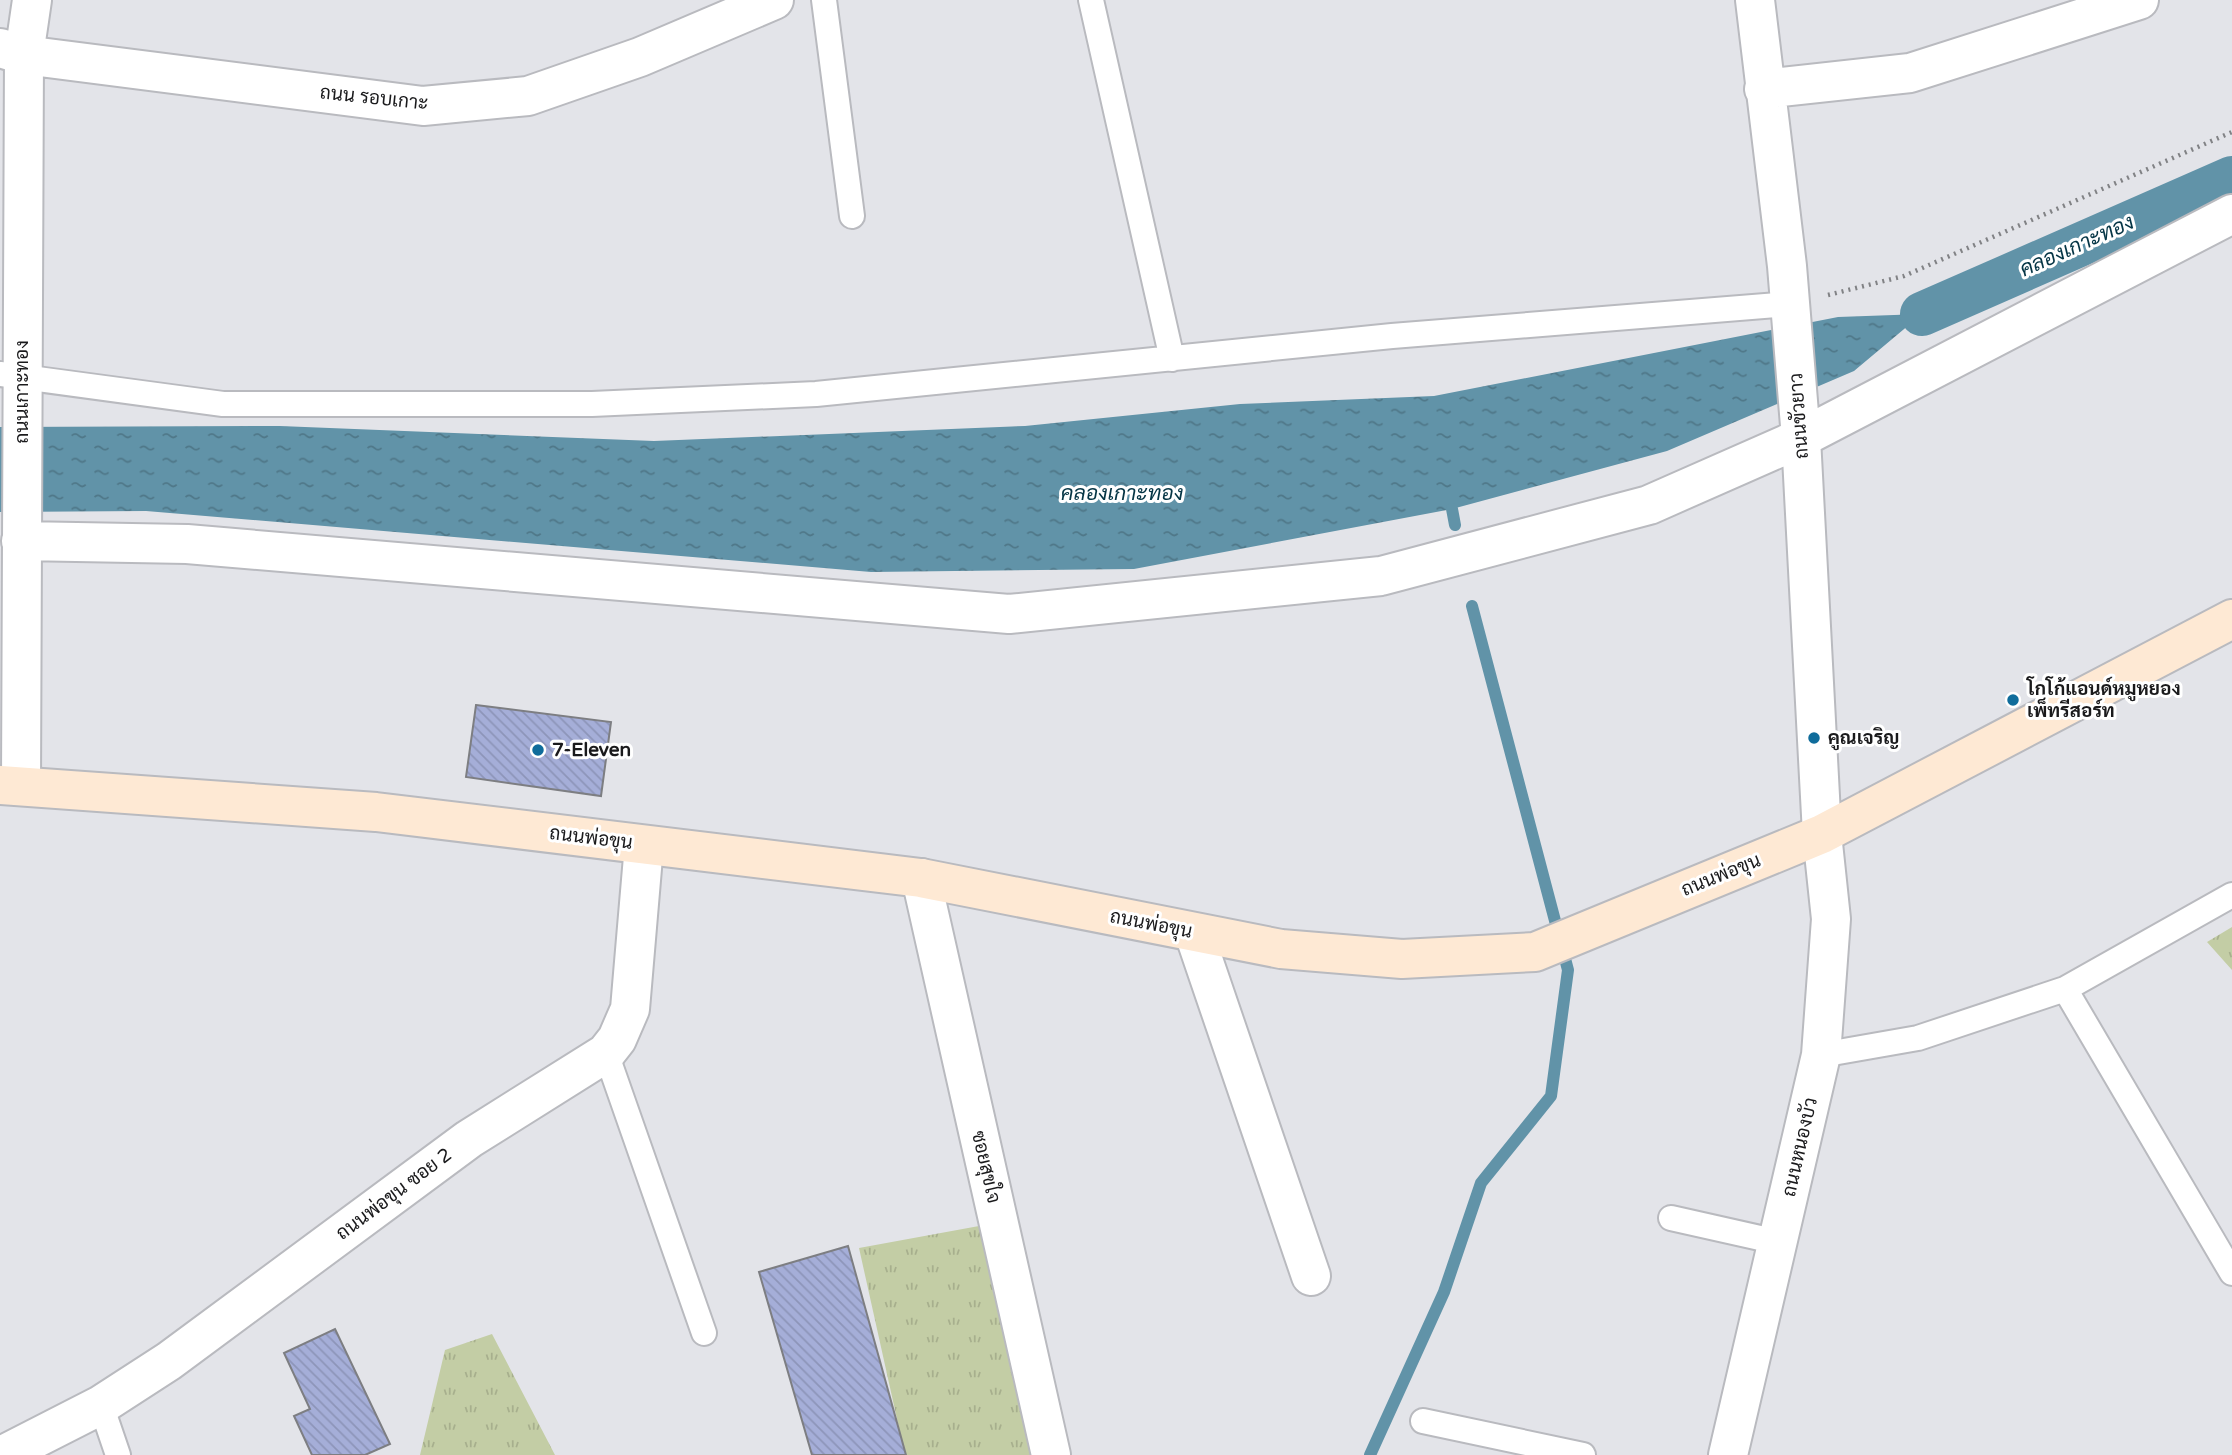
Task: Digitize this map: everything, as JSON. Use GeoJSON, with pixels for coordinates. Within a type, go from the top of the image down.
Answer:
{"type":"FeatureCollection","features":[{"type":"Feature","properties":{"kind":"main road","name":"ถนนพ่อขุน"},"geometry":{"type":"LineString","coordinates":[[11,785],[376,812],[921,878],[1280,949],[1402,959],[1535,952],[1822,834],[2232,618]]}},
{"type":"Feature","properties":{"kind":"street","name":"ถนนเกาะทอง"},"geometry":{"type":"LineString","coordinates":[[11,785],[21,531],[15,383],[12,52],[32,0]]}},
{"type":"Feature","properties":{"kind":"street","name":"ถนน รอบเกาะ"},"geometry":{"type":"LineString","coordinates":[[12,52],[423,106],[528,96],[640,57],[774,0]]}},
{"type":"Feature","properties":{"kind":"street","name":"ถนนขัวยาว"},"geometry":{"type":"LineString","coordinates":[[1755,0],[1790,304],[1801,438],[1822,834]]}},
{"type":"Feature","properties":{"kind":"street"},"geometry":{"type":"LineString","coordinates":[[1764,89],[1910,73],[2139,0]]}},
{"type":"Feature","properties":{"kind":"street"},"geometry":{"type":"LineString","coordinates":[[21,531],[1009,614],[1381,576],[1649,505],[1801,438],[2232,214]]}},
{"type":"Feature","properties":{"kind":"street","name":"ถนนหนองบัว"},"geometry":{"type":"LineString","coordinates":[[1728,1455],[1821,1055],[1831,919],[1822,834]]}},
{"type":"Feature","properties":{"kind":"street","name":"ถนนพ่อขุน ซอย 2"},"geometry":{"type":"LineString","coordinates":[[3,1455],[101,1405],[169,1361],[469,1139],[606,1053],[617,1039],[630,1009],[644,845]]}},
{"type":"Feature","properties":{"kind":"street","name":"ซอยสุขใจ"},"geometry":{"type":"LineString","coordinates":[[921,878],[1051,1455]]}},
{"type":"Feature","properties":{"kind":"street"},"geometry":{"type":"LineString","coordinates":[[1194,933],[1311,1276]]}},
{"type":"Feature","properties":{"kind":"lane"},"geometry":{"type":"LineString","coordinates":[[824,0],[852,216]]}},
{"type":"Feature","properties":{"kind":"lane"},"geometry":{"type":"LineString","coordinates":[[1091,0],[1172,359]]}},
{"type":"Feature","properties":{"kind":"lane"},"geometry":{"type":"LineString","coordinates":[[15,383],[223,404],[592,404],[816,394],[1406,335],[1790,304]]}},
{"type":"Feature","properties":{"kind":"lane"},"geometry":{"type":"LineString","coordinates":[[1821,1055],[1918,1038],[2065,989],[2232,895]]}},
{"type":"Feature","properties":{"kind":"lane"},"geometry":{"type":"LineString","coordinates":[[2065,989],[2232,1273]]}},
{"type":"Feature","properties":{"kind":"lane"},"geometry":{"type":"LineString","coordinates":[[606,1053],[704,1333]]}},
{"type":"Feature","properties":{"kind":"lane"},"geometry":{"type":"LineString","coordinates":[[1671,1218],[1777,1242]]}},
{"type":"Feature","properties":{"kind":"lane"},"geometry":{"type":"LineString","coordinates":[[101,1405],[118,1455]]}},
{"type":"Feature","properties":{"kind":"lane"},"geometry":{"type":"LineString","coordinates":[[1423,1421],[1583,1455]]}},
{"type":"Feature","properties":{"kind":"path"},"geometry":{"type":"LineString","coordinates":[[1790,304],[1904,276],[2232,132]]}},
{"type":"Feature","properties":{"kind":"green space"},"geometry":{"type":"Polygon","coordinates":[[[2232,927],[2232,970],[2207,942],[2232,927]]]}},
{"type":"Feature","properties":{"kind":"green space"},"geometry":{"type":"Polygon","coordinates":[[[979,1226],[1037,1455],[905,1455],[859,1248],[979,1226]]]}},
{"type":"Feature","properties":{"kind":"green space"},"geometry":{"type":"Polygon","coordinates":[[[492,1334],[555,1455],[420,1455],[445,1350],[492,1334]]]}},
{"type":"Feature","properties":{"kind":"water","name":"คลองเกาะทอง"},"geometry":{"type":"Polygon","coordinates":[[[1922,314],[1854,371],[1667,451],[1452,509],[1134,569],[871,572],[146,511],[0,512],[0,427],[280,426],[654,441],[1025,426],[1240,404],[1434,396],[1838,317],[1922,314]]]}},
{"type":"Feature","properties":{"kind":"building","name":"7-Eleven"},"geometry":{"type":"Polygon","coordinates":[[[476,705],[611,722],[601,796],[466,777],[476,705]]]}},
{"type":"Feature","properties":{"kind":"building"},"geometry":{"type":"Polygon","coordinates":[[[848,1246],[906,1455],[812,1455],[759,1272],[848,1246]]]}},
{"type":"Feature","properties":{"kind":"building"},"geometry":{"type":"Polygon","coordinates":[[[335,1329],[390,1444],[365,1455],[312,1455],[294,1416],[310,1409],[284,1353],[335,1329]]]}},
{"type":"Feature","properties":{"kind":"waterway","name":"คลองเกาะทอง"},"geometry":{"type":"LineString","coordinates":[[1922,314],[2232,178]]}},
{"type":"Feature","properties":{"kind":"waterway"},"geometry":{"type":"LineString","coordinates":[[1452,509],[1455,525]]}},
{"type":"Feature","properties":{"kind":"waterway"},"geometry":{"type":"LineString","coordinates":[[1370,1455],[1444,1292],[1481,1183],[1551,1096],[1568,970],[1472,606]]}},
{"type":"Feature","properties":{"kind":"place","name":"โกโก้แอนด์หมูหยอง เพ็ทรีสอร์ท"},"geometry":{"type":"Point","coordinates":[2013,700]}},
{"type":"Feature","properties":{"kind":"place","name":"คูณเจริญ"},"geometry":{"type":"Point","coordinates":[1814,738]}},
{"type":"Feature","properties":{"kind":"place","name":"7-Eleven"},"geometry":{"type":"Point","coordinates":[538,750]}}]}
